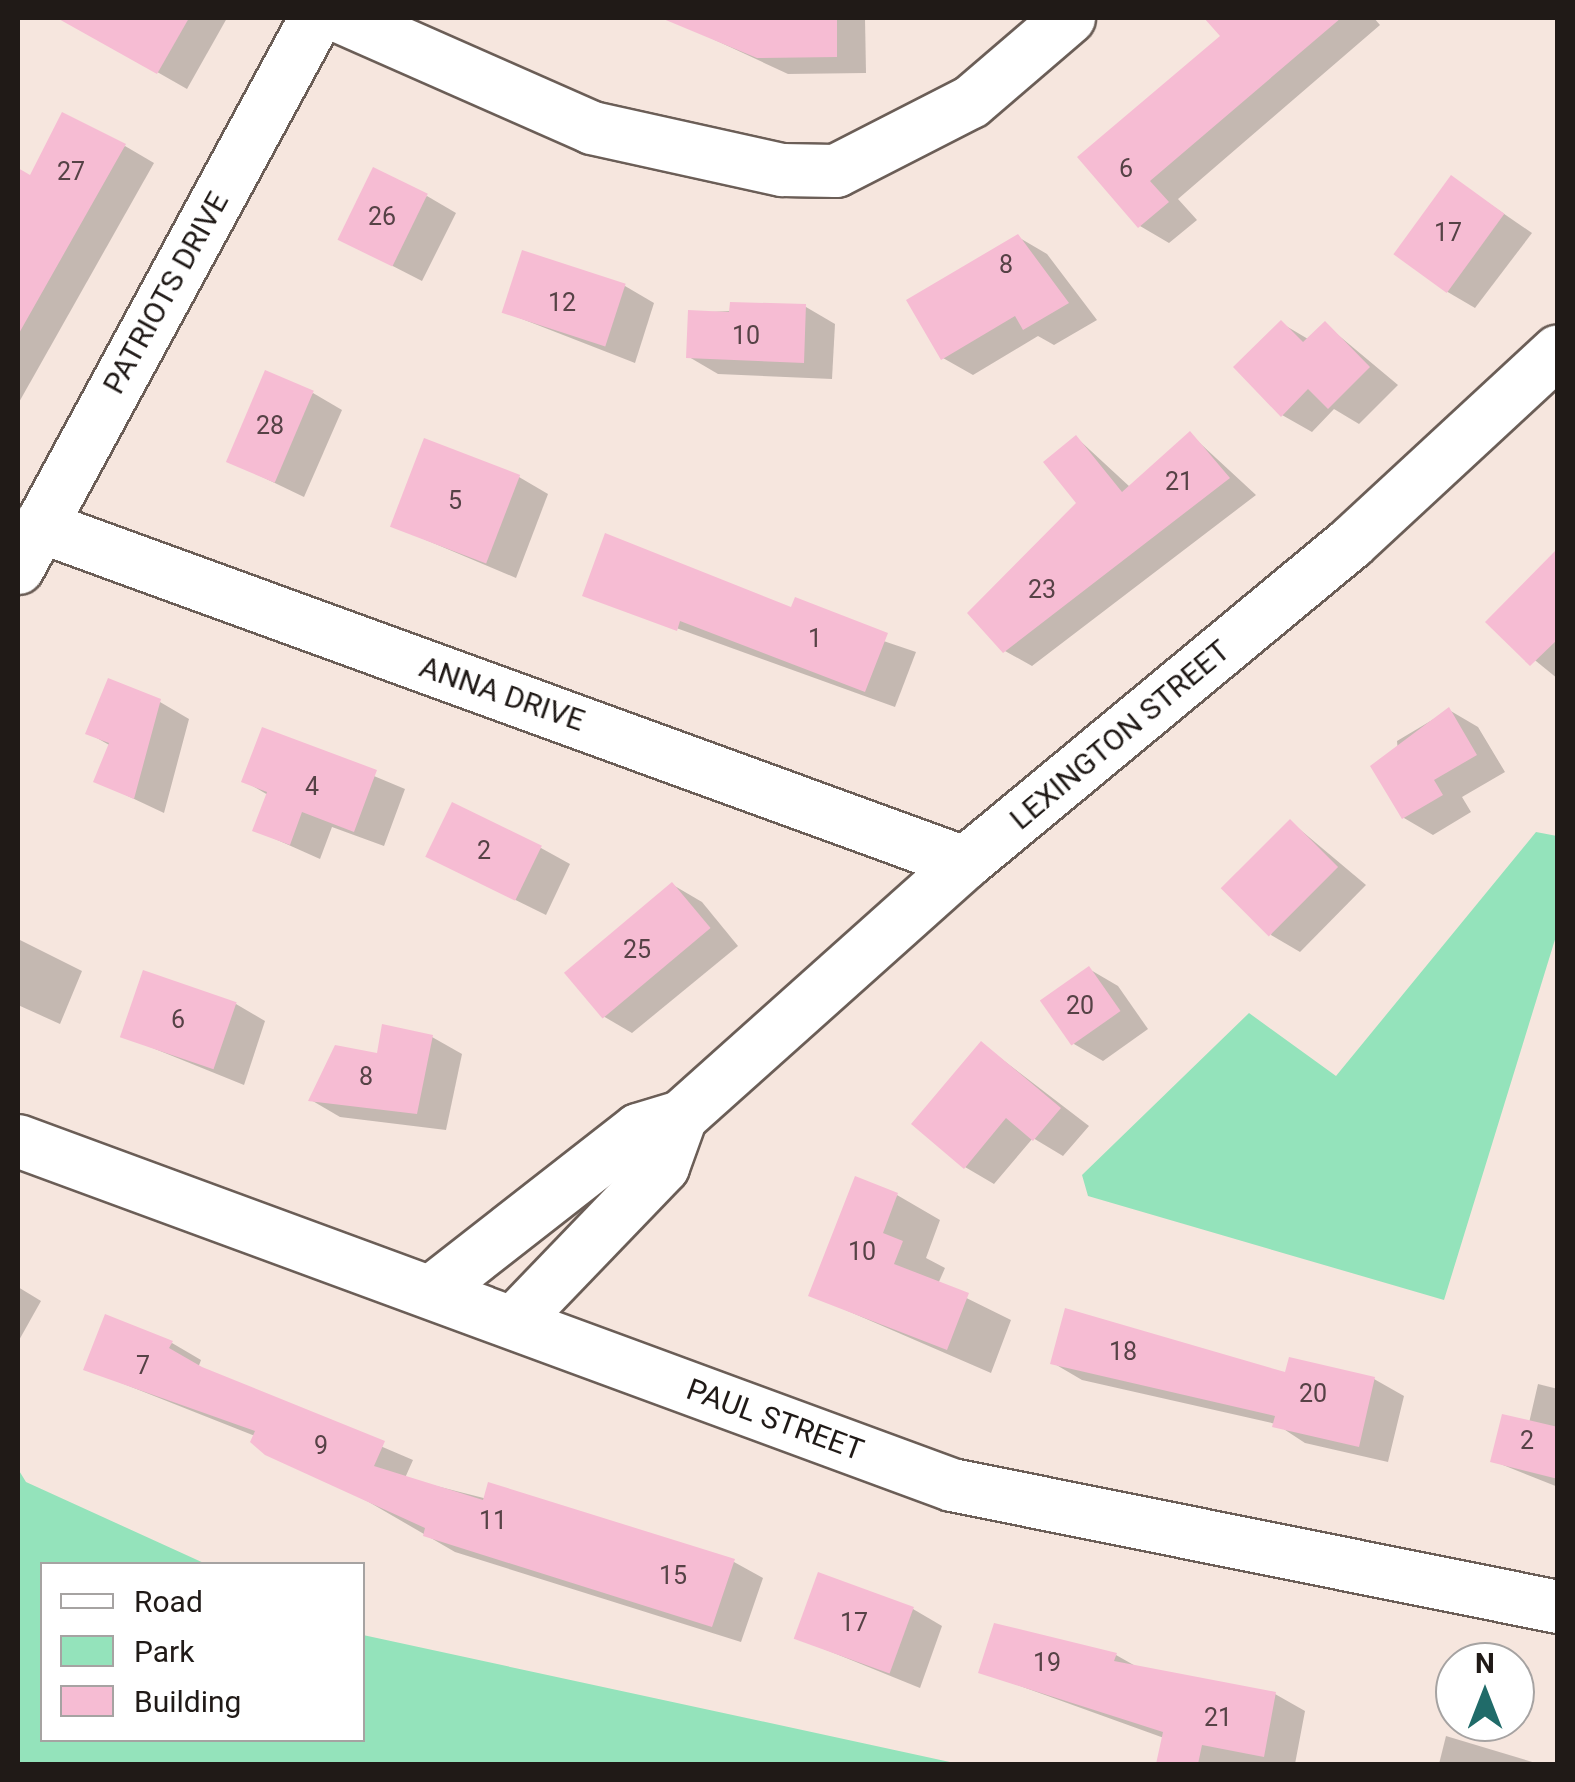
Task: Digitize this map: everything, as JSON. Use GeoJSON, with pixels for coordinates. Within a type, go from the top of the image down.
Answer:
{"type":"FeatureCollection","features":[{"type":"Feature","properties":{"kind":"street","name":"PATRIOTS DRIVE"},"geometry":{"type":"LineString","coordinates":[[28,547],[316,18]]}},
{"type":"Feature","properties":{"kind":"street"},"geometry":{"type":"LineString","coordinates":[[343,18],[592,128],[782,170],[836,171],[972,102],[1069,18]]}},
{"type":"Feature","properties":{"kind":"street","name":"LEXINGTON STREET"},"geometry":{"type":"LineString","coordinates":[[430,1292],[638,1130],[681,1117],[965,863],[1351,543],[1558,351]]}},
{"type":"Feature","properties":{"kind":"street","name":"ANNA DRIVE"},"geometry":{"type":"LineString","coordinates":[[28,547],[750,777],[965,863]]}},
{"type":"Feature","properties":{"kind":"street","name":"LEXINGTON STREET"},"geometry":{"type":"LineString","coordinates":[[514,1322],[664,1167],[681,1117]]}},
{"type":"Feature","properties":{"kind":"street","name":"PAUL STREET"},"geometry":{"type":"LineString","coordinates":[[18,1141],[952,1485],[1558,1607]]}},
{"type":"Feature","properties":{"kind":"green space"},"geometry":{"type":"Polygon","coordinates":[[[1536,832],[1557,836],[1557,933],[1444,1300],[1088,1196],[1082,1175],[1249,1013],[1336,1076],[1536,832]]]}},
{"type":"Feature","properties":{"kind":"green space"},"geometry":{"type":"Polygon","coordinates":[[[18,1469],[26,1482],[202,1562],[40,1562],[40,1742],[365,1742],[365,1635],[959,1764],[18,1764],[18,1469]]]}},
{"type":"Feature","properties":{"kind":"building"},"geometry":{"type":"Polygon","coordinates":[[[57,18],[189,18],[157,74],[57,18]]]}},
{"type":"Feature","properties":{"kind":"building"},"geometry":{"type":"Polygon","coordinates":[[[661,18],[837,18],[837,57],[757,58],[661,18]]]}},
{"type":"Feature","properties":{"kind":"building"},"geometry":{"type":"Polygon","coordinates":[[[1204,18],[1341,18],[1150,181],[1169,202],[1138,228],[1077,157],[1220,36],[1204,18]]]}},
{"type":"Feature","properties":{"kind":"building"},"geometry":{"type":"Polygon","coordinates":[[[62,112],[126,144],[18,335],[18,168],[30,175],[62,112]]]}},
{"type":"Feature","properties":{"kind":"building"},"geometry":{"type":"Polygon","coordinates":[[[373,167],[428,194],[392,267],[337,240],[373,167]]]}},
{"type":"Feature","properties":{"kind":"building"},"geometry":{"type":"Polygon","coordinates":[[[1451,175],[1504,214],[1447,293],[1393,254],[1451,175]]]}},
{"type":"Feature","properties":{"kind":"building"},"geometry":{"type":"Polygon","coordinates":[[[1018,234],[1069,303],[1023,330],[1015,316],[941,360],[906,300],[1018,234]]]}},
{"type":"Feature","properties":{"kind":"building"},"geometry":{"type":"Polygon","coordinates":[[[522,250],[626,284],[605,346],[502,313],[522,250]]]}},
{"type":"Feature","properties":{"kind":"building"},"geometry":{"type":"Polygon","coordinates":[[[730,302],[806,304],[804,363],[686,358],[688,310],[729,312],[730,302]]]}},
{"type":"Feature","properties":{"kind":"building"},"geometry":{"type":"Polygon","coordinates":[[[1281,320],[1303,342],[1325,321],[1370,367],[1328,409],[1308,389],[1281,417],[1233,367],[1281,320]]]}},
{"type":"Feature","properties":{"kind":"building"},"geometry":{"type":"Polygon","coordinates":[[[265,370],[314,391],[275,483],[226,462],[265,370]]]}},
{"type":"Feature","properties":{"kind":"building"},"geometry":{"type":"Polygon","coordinates":[[[1190,431],[1230,478],[1003,653],[967,613],[1076,503],[1043,462],[1076,435],[1122,492],[1190,431]]]}},
{"type":"Feature","properties":{"kind":"building"},"geometry":{"type":"Polygon","coordinates":[[[424,438],[520,475],[486,564],[390,527],[424,438]]]}},
{"type":"Feature","properties":{"kind":"building"},"geometry":{"type":"Polygon","coordinates":[[[605,533],[791,607],[795,597],[888,633],[865,692],[680,621],[677,631],[582,596],[605,533]]]}},
{"type":"Feature","properties":{"kind":"building"},"geometry":{"type":"Polygon","coordinates":[[[1558,548],[1558,639],[1530,666],[1485,622],[1558,548]]]}},
{"type":"Feature","properties":{"kind":"building"},"geometry":{"type":"Polygon","coordinates":[[[108,678],[161,699],[134,799],[93,782],[109,743],[85,734],[108,678]]]}},
{"type":"Feature","properties":{"kind":"building"},"geometry":{"type":"Polygon","coordinates":[[[1449,707],[1477,755],[1434,780],[1443,795],[1402,819],[1370,766],[1449,707]]]}},
{"type":"Feature","properties":{"kind":"building"},"geometry":{"type":"Polygon","coordinates":[[[262,727],[377,770],[354,832],[302,812],[290,845],[252,831],[267,792],[241,782],[262,727]]]}},
{"type":"Feature","properties":{"kind":"building"},"geometry":{"type":"Polygon","coordinates":[[[452,802],[542,846],[515,901],[425,857],[452,802]]]}},
{"type":"Feature","properties":{"kind":"building"},"geometry":{"type":"Polygon","coordinates":[[[1290,819],[1338,867],[1269,936],[1221,888],[1290,819]]]}},
{"type":"Feature","properties":{"kind":"building"},"geometry":{"type":"Polygon","coordinates":[[[672,882],[711,928],[603,1019],[564,973],[672,882]]]}},
{"type":"Feature","properties":{"kind":"building"},"geometry":{"type":"Polygon","coordinates":[[[1089,966],[1121,1011],[1071,1045],[1040,1000],[1089,966]]]}},
{"type":"Feature","properties":{"kind":"building"},"geometry":{"type":"Polygon","coordinates":[[[143,970],[237,1002],[213,1069],[120,1037],[143,970]]]}},
{"type":"Feature","properties":{"kind":"building"},"geometry":{"type":"Polygon","coordinates":[[[382,1024],[433,1035],[417,1114],[308,1101],[335,1045],[377,1053],[382,1024]]]}},
{"type":"Feature","properties":{"kind":"building"},"geometry":{"type":"Polygon","coordinates":[[[981,1041],[1061,1108],[1033,1141],[1006,1118],[964,1169],[911,1124],[981,1041]]]}},
{"type":"Feature","properties":{"kind":"building"},"geometry":{"type":"Polygon","coordinates":[[[855,1176],[898,1193],[883,1233],[903,1241],[894,1264],[969,1293],[947,1350],[808,1296],[855,1176]]]}},
{"type":"Feature","properties":{"kind":"building"},"geometry":{"type":"Polygon","coordinates":[[[1065,1308],[1285,1372],[1289,1357],[1375,1377],[1359,1447],[1272,1427],[1275,1416],[1050,1364],[1065,1308]]]}},
{"type":"Feature","properties":{"kind":"building"},"geometry":{"type":"Polygon","coordinates":[[[105,1314],[173,1341],[169,1348],[202,1367],[385,1441],[374,1466],[483,1500],[488,1482],[735,1559],[712,1627],[423,1536],[425,1528],[265,1455],[250,1442],[255,1431],[83,1370],[105,1314]]]}},
{"type":"Feature","properties":{"kind":"building"},"geometry":{"type":"Polygon","coordinates":[[[1502,1414],[1558,1427],[1558,1479],[1490,1462],[1502,1414]]]}},
{"type":"Feature","properties":{"kind":"building"},"geometry":{"type":"Polygon","coordinates":[[[818,1572],[914,1607],[890,1674],[794,1639],[818,1572]]]}},
{"type":"Feature","properties":{"kind":"building"},"geometry":{"type":"Polygon","coordinates":[[[994,1623],[1117,1653],[1114,1661],[1276,1692],[1264,1757],[1202,1745],[1198,1764],[1156,1764],[1163,1732],[978,1673],[994,1623]]]}}]}
